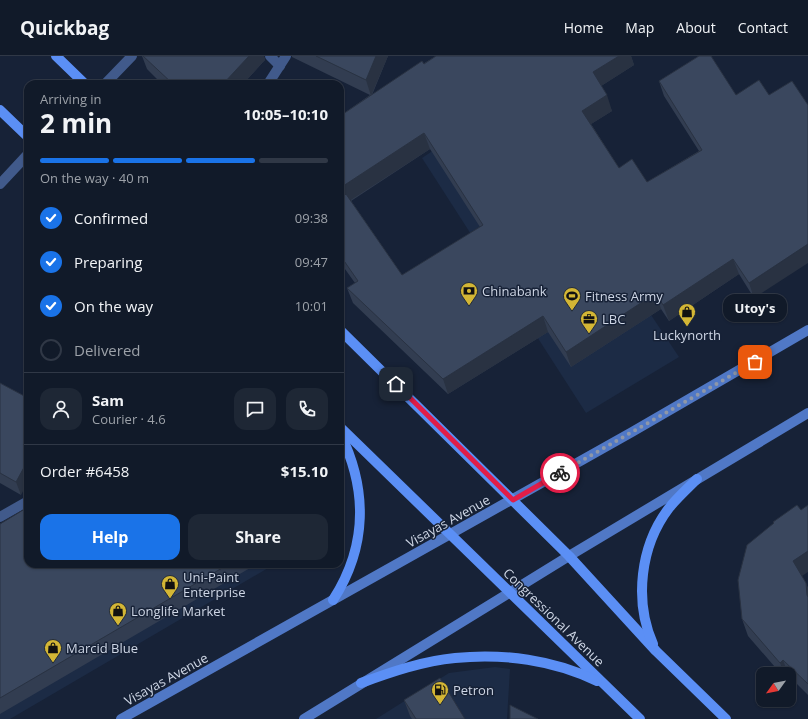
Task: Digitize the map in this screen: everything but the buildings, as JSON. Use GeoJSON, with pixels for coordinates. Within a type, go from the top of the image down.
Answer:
{"type":"FeatureCollection","features":[{"type":"Feature","properties":{"kind":"main road"},"geometry":{"type":"LineString","coordinates":[[56,56],[81,80]]}},
{"type":"Feature","properties":{"kind":"main road"},"geometry":{"type":"LineString","coordinates":[[0,110],[24,133]]}},
{"type":"Feature","properties":{"kind":"main road","name":"Visayas Avenue"},"geometry":{"type":"LineString","coordinates":[[120,719],[513,500],[808,330]]}},
{"type":"Feature","properties":{"kind":"main road"},"geometry":{"type":"LineString","coordinates":[[344,334],[569,556],[656,651],[726,719]]}},
{"type":"Feature","properties":{"kind":"main road"},"geometry":{"type":"LineString","coordinates":[[304,719],[509,592],[808,413]]}},
{"type":"Feature","properties":{"kind":"main road","name":"Congressional Avenue"},"geometry":{"type":"LineString","coordinates":[[344,431],[449,535],[640,719]]}},
{"type":"Feature","properties":{"kind":"main road"},"geometry":{"type":"LineString","coordinates":[[333,600],[348,574],[357,546],[360,512],[359,492],[348,451],[344,442]]}},
{"type":"Feature","properties":{"kind":"main road"},"geometry":{"type":"LineString","coordinates":[[656,651],[648,630],[642,597],[643,573],[647,553],[652,538],[661,520],[678,498],[697,479]]}},
{"type":"Feature","properties":{"kind":"main road"},"geometry":{"type":"LineString","coordinates":[[361,683],[386,674],[423,664],[454,658],[491,656],[523,659],[554,665],[590,677],[604,684]]}},
{"type":"Feature","properties":{"kind":"street"},"geometry":{"type":"LineString","coordinates":[[109,80],[132,56]]}},
{"type":"Feature","properties":{"kind":"street"},"geometry":{"type":"LineString","coordinates":[[270,56],[280,66]]}},
{"type":"Feature","properties":{"kind":"street"},"geometry":{"type":"LineString","coordinates":[[271,80],[286,56]]}},
{"type":"Feature","properties":{"kind":"street"},"geometry":{"type":"LineString","coordinates":[[0,184],[24,158]]}},
{"type":"Feature","properties":{"kind":"street"},"geometry":{"type":"LineString","coordinates":[[2,512],[24,503]]}},
{"type":"Feature","properties":{"kind":"shaded area"},"geometry":{"type":"Polygon","coordinates":[[[508,100],[679,357],[586,413],[422,158],[508,100]]]}},
{"type":"Feature","properties":{"kind":"shaded area"},"geometry":{"type":"Polygon","coordinates":[[[114,568],[268,568],[10,719],[0,719],[0,635],[114,568]]]}},
{"type":"Feature","properties":{"kind":"shaded area"},"geometry":{"type":"Polygon","coordinates":[[[495,667],[510,669],[507,719],[376,719],[449,673],[495,667]]]}},
{"type":"Feature","properties":{"kind":"way so far"},"geometry":{"type":"LineString","coordinates":[[560,473],[755,362]]}},
{"type":"Feature","properties":{"kind":"place","name":"Chinabank"},"geometry":{"type":"Point","coordinates":[469,306]}},
{"type":"Feature","properties":{"kind":"place","name":"Fitness Army"},"geometry":{"type":"Point","coordinates":[572,311]}},
{"type":"Feature","properties":{"kind":"place","name":"Luckynorth"},"geometry":{"type":"Point","coordinates":[687,327]}},
{"type":"Feature","properties":{"kind":"place","name":"LBC"},"geometry":{"type":"Point","coordinates":[589,334]}},
{"type":"Feature","properties":{"kind":"place","name":"Utoy's"},"geometry":{"type":"Point","coordinates":[755,362]}},
{"type":"Feature","properties":{"kind":"place","name":"Uni-Paint Enterprise"},"geometry":{"type":"Point","coordinates":[170,599]}},
{"type":"Feature","properties":{"kind":"place","name":"Longlife Market"},"geometry":{"type":"Point","coordinates":[118,626]}},
{"type":"Feature","properties":{"kind":"place","name":"Marcid Blue"},"geometry":{"type":"Point","coordinates":[53,663]}},
{"type":"Feature","properties":{"kind":"place","name":"Petron"},"geometry":{"type":"Point","coordinates":[440,705]}},
{"type":"Feature","properties":{"kind":"route"},"geometry":{"type":"LineString","coordinates":[[396,384],[513,500],[560,473]]}}]}
